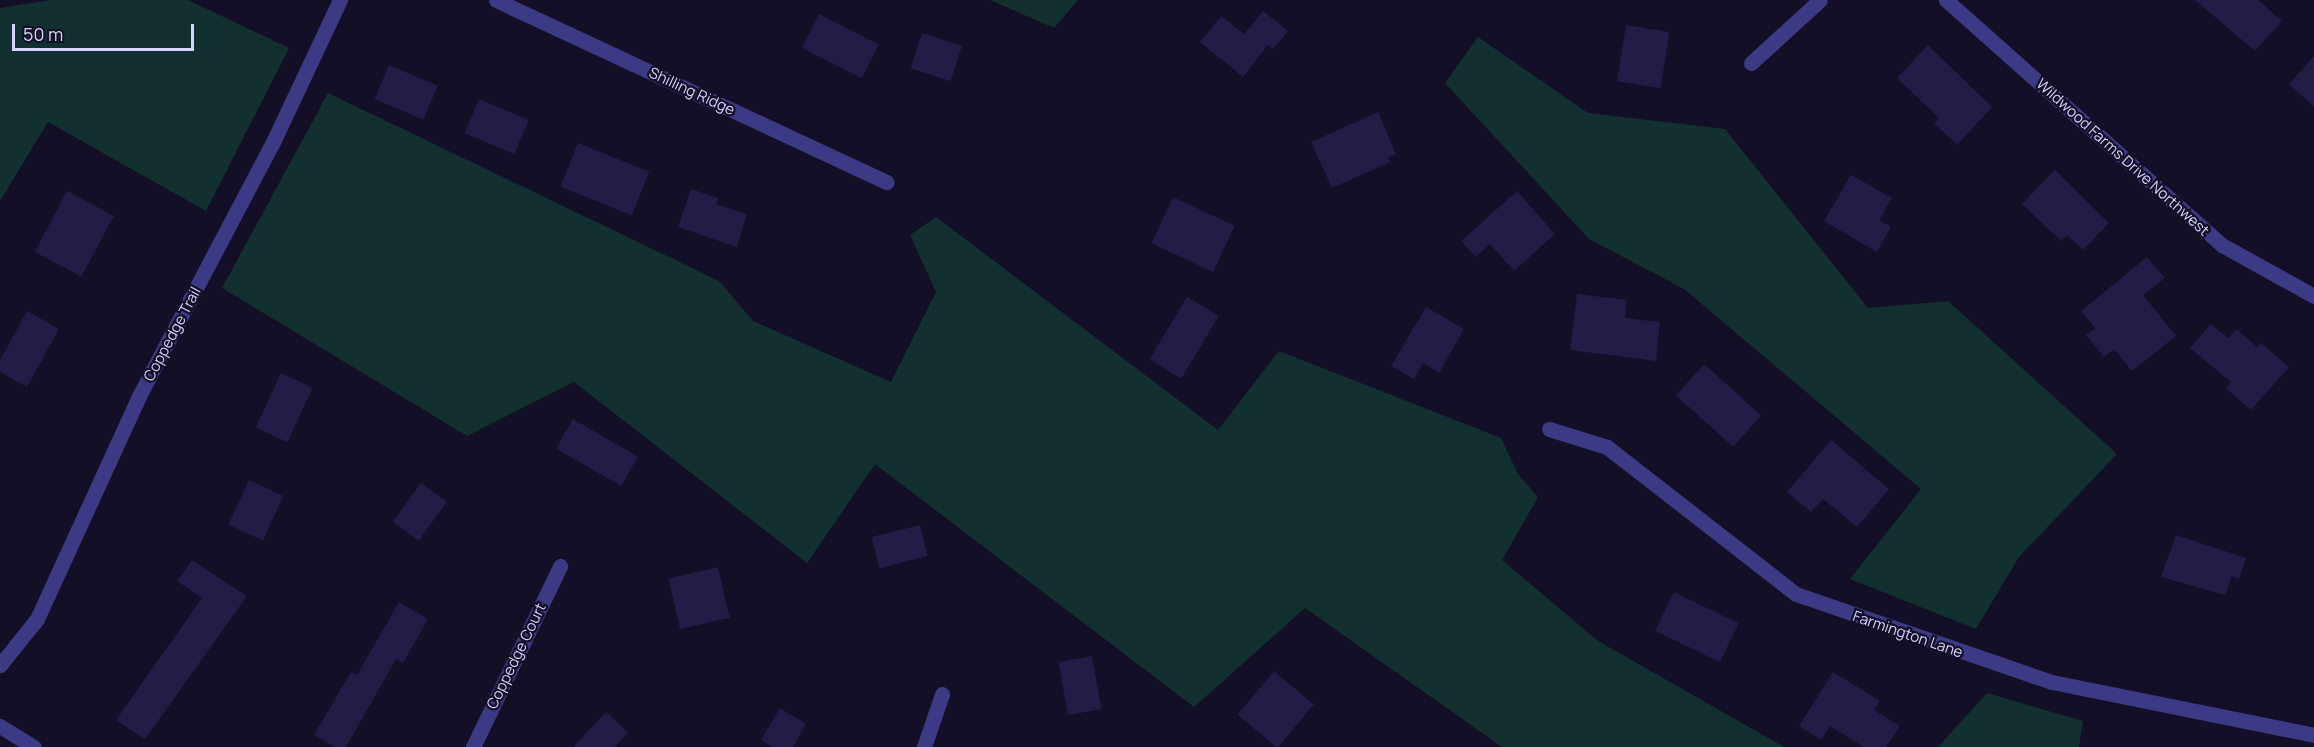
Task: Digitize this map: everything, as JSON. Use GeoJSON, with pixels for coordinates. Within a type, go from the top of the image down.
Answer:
{"type":"FeatureCollection","features":[{"type":"Feature","properties":{"kind":"street","name":"Coppedge Trail"},"geometry":{"type":"LineString","coordinates":[[0,665],[37,619],[138,398],[274,140],[340,0]]}},
{"type":"Feature","properties":{"kind":"street","name":"Shilling Ridge"},"geometry":{"type":"LineString","coordinates":[[496,0],[887,182]]}},
{"type":"Feature","properties":{"kind":"street"},"geometry":{"type":"LineString","coordinates":[[1751,63],[1820,0]]}},
{"type":"Feature","properties":{"kind":"street","name":"Wildwood Farms Drive Northwest"},"geometry":{"type":"LineString","coordinates":[[1946,0],[2222,244],[2314,296]]}},
{"type":"Feature","properties":{"kind":"street","name":"Farmington Lane"},"geometry":{"type":"LineString","coordinates":[[1549,429],[1607,447],[1796,594],[2052,682],[2314,735]]}},
{"type":"Feature","properties":{"kind":"street","name":"Coppedge Court"},"geometry":{"type":"LineString","coordinates":[[472,747],[560,566]]}},
{"type":"Feature","properties":{"kind":"street"},"geometry":{"type":"LineString","coordinates":[[924,747],[942,694]]}},
{"type":"Feature","properties":{"kind":"street"},"geometry":{"type":"LineString","coordinates":[[0,726],[34,747]]}},
{"type":"Feature","properties":{"kind":"green space"},"geometry":{"type":"Polygon","coordinates":[[[51,0],[188,0],[289,48],[206,211],[48,122],[0,201],[0,8],[51,0]]]}},
{"type":"Feature","properties":{"kind":"green space"},"geometry":{"type":"Polygon","coordinates":[[[990,0],[1078,0],[1054,28],[990,0]]]}},
{"type":"Feature","properties":{"kind":"green space"},"geometry":{"type":"Polygon","coordinates":[[[1478,37],[1588,113],[1725,129],[1868,308],[1948,301],[2117,454],[2019,557],[1976,629],[1850,579],[1921,489],[1684,289],[1589,239],[1445,83],[1478,37]]]}},
{"type":"Feature","properties":{"kind":"green space"},"geometry":{"type":"Polygon","coordinates":[[[328,93],[719,281],[753,321],[891,382],[936,292],[910,235],[936,217],[1218,430],[1279,351],[1501,438],[1518,474],[1538,497],[1502,560],[1598,641],[1784,747],[1502,747],[1305,608],[1194,707],[875,464],[807,563],[574,382],[467,436],[222,288],[328,93]]]}},
{"type":"Feature","properties":{"kind":"green space"},"geometry":{"type":"Polygon","coordinates":[[[1987,693],[2083,721],[2079,747],[1938,747],[1987,693]]]}},
{"type":"Feature","properties":{"kind":"building"},"geometry":{"type":"Polygon","coordinates":[[[2195,0],[2258,0],[2282,21],[2255,51],[2195,0]]]}},
{"type":"Feature","properties":{"kind":"building"},"geometry":{"type":"Polygon","coordinates":[[[1263,11],[1288,31],[1273,49],[1268,45],[1243,77],[1200,42],[1221,16],[1244,34],[1263,11]]]}},
{"type":"Feature","properties":{"kind":"building"},"geometry":{"type":"Polygon","coordinates":[[[819,14],[879,44],[861,78],[802,48],[819,14]]]}},
{"type":"Feature","properties":{"kind":"building"},"geometry":{"type":"Polygon","coordinates":[[[1626,25],[1669,32],[1661,88],[1617,81],[1626,25]]]}},
{"type":"Feature","properties":{"kind":"building"},"geometry":{"type":"Polygon","coordinates":[[[922,33],[962,46],[951,81],[911,68],[922,33]]]}},
{"type":"Feature","properties":{"kind":"building"},"geometry":{"type":"Polygon","coordinates":[[[1928,45],[1992,107],[1957,145],[1934,123],[1939,118],[1897,78],[1928,45]]]}},
{"type":"Feature","properties":{"kind":"building"},"geometry":{"type":"Polygon","coordinates":[[[2314,56],[2314,107],[2289,84],[2314,56]]]}},
{"type":"Feature","properties":{"kind":"building"},"geometry":{"type":"Polygon","coordinates":[[[389,65],[438,86],[423,120],[375,99],[389,65]]]}},
{"type":"Feature","properties":{"kind":"building"},"geometry":{"type":"Polygon","coordinates":[[[479,99],[529,120],[514,154],[465,133],[479,99]]]}},
{"type":"Feature","properties":{"kind":"building"},"geometry":{"type":"Polygon","coordinates":[[[1378,112],[1396,154],[1388,158],[1390,162],[1332,188],[1311,142],[1378,112]]]}},
{"type":"Feature","properties":{"kind":"building"},"geometry":{"type":"Polygon","coordinates":[[[578,143],[649,172],[632,215],[560,187],[578,143]]]}},
{"type":"Feature","properties":{"kind":"building"},"geometry":{"type":"Polygon","coordinates":[[[2055,170],[2109,223],[2083,250],[2067,235],[2061,241],[2022,204],[2055,170]]]}},
{"type":"Feature","properties":{"kind":"building"},"geometry":{"type":"Polygon","coordinates":[[[1851,175],[1892,198],[1879,220],[1891,227],[1877,252],[1824,221],[1851,175]]]}},
{"type":"Feature","properties":{"kind":"building"},"geometry":{"type":"Polygon","coordinates":[[[691,189],[718,198],[716,204],[747,214],[737,247],[678,227],[691,189]]]}},
{"type":"Feature","properties":{"kind":"building"},"geometry":{"type":"Polygon","coordinates":[[[67,191],[114,216],[81,277],[35,252],[67,191]]]}},
{"type":"Feature","properties":{"kind":"building"},"geometry":{"type":"Polygon","coordinates":[[[1517,191],[1555,234],[1514,271],[1490,244],[1476,257],[1461,241],[1517,191]]]}},
{"type":"Feature","properties":{"kind":"building"},"geometry":{"type":"Polygon","coordinates":[[[1173,197],[1235,226],[1213,272],[1151,243],[1173,197]]]}},
{"type":"Feature","properties":{"kind":"building"},"geometry":{"type":"Polygon","coordinates":[[[2147,257],[2165,278],[2143,295],[2176,336],[2132,371],[2114,349],[2104,357],[2086,335],[2095,328],[2081,311],[2147,257]]]}},
{"type":"Feature","properties":{"kind":"building"},"geometry":{"type":"Polygon","coordinates":[[[1577,294],[1627,300],[1625,318],[1660,322],[1656,361],[1570,350],[1577,294]]]}},
{"type":"Feature","properties":{"kind":"building"},"geometry":{"type":"Polygon","coordinates":[[[1187,297],[1219,316],[1181,379],[1149,360],[1187,297]]]}},
{"type":"Feature","properties":{"kind":"building"},"geometry":{"type":"Polygon","coordinates":[[[1426,307],[1464,329],[1439,373],[1423,363],[1414,379],[1391,366],[1426,307]]]}},
{"type":"Feature","properties":{"kind":"building"},"geometry":{"type":"Polygon","coordinates":[[[27,311],[59,329],[27,387],[0,372],[0,360],[27,311]]]}},
{"type":"Feature","properties":{"kind":"building"},"geometry":{"type":"Polygon","coordinates":[[[2211,324],[2228,338],[2237,329],[2257,347],[2261,343],[2289,367],[2251,410],[2226,388],[2231,382],[2190,348],[2211,324]]]}},
{"type":"Feature","properties":{"kind":"building"},"geometry":{"type":"Polygon","coordinates":[[[1704,364],[1761,416],[1733,447],[1676,395],[1704,364]]]}},
{"type":"Feature","properties":{"kind":"building"},"geometry":{"type":"Polygon","coordinates":[[[281,373],[313,388],[287,442],[256,427],[281,373]]]}},
{"type":"Feature","properties":{"kind":"building"},"geometry":{"type":"Polygon","coordinates":[[[573,419],[638,456],[621,486],[556,448],[573,419]]]}},
{"type":"Feature","properties":{"kind":"building"},"geometry":{"type":"Polygon","coordinates":[[[1831,440],[1889,489],[1857,527],[1823,499],[1811,512],[1787,492],[1831,440]]]}},
{"type":"Feature","properties":{"kind":"building"},"geometry":{"type":"Polygon","coordinates":[[[249,480],[283,496],[263,540],[228,524],[249,480]]]}},
{"type":"Feature","properties":{"kind":"building"},"geometry":{"type":"Polygon","coordinates":[[[421,483],[447,502],[419,541],[393,522],[421,483]]]}},
{"type":"Feature","properties":{"kind":"building"},"geometry":{"type":"Polygon","coordinates":[[[920,525],[928,556],[879,568],[871,537],[920,525]]]}},
{"type":"Feature","properties":{"kind":"building"},"geometry":{"type":"Polygon","coordinates":[[[2176,535],[2246,558],[2239,579],[2232,576],[2225,595],[2161,577],[2176,535]]]}},
{"type":"Feature","properties":{"kind":"building"},"geometry":{"type":"Polygon","coordinates":[[[192,560],[247,596],[145,739],[116,720],[202,598],[177,581],[192,560]]]}},
{"type":"Feature","properties":{"kind":"building"},"geometry":{"type":"Polygon","coordinates":[[[718,567],[730,618],[680,629],[668,578],[718,567]]]}},
{"type":"Feature","properties":{"kind":"building"},"geometry":{"type":"Polygon","coordinates":[[[1674,592],[1739,624],[1720,662],[1655,631],[1674,592]]]}},
{"type":"Feature","properties":{"kind":"building"},"geometry":{"type":"Polygon","coordinates":[[[399,602],[428,619],[403,663],[396,659],[346,747],[335,747],[314,735],[351,672],[357,675],[399,602]]]}},
{"type":"Feature","properties":{"kind":"building"},"geometry":{"type":"Polygon","coordinates":[[[1092,656],[1101,709],[1068,715],[1059,662],[1092,656]]]}},
{"type":"Feature","properties":{"kind":"building"},"geometry":{"type":"Polygon","coordinates":[[[1274,671],[1314,704],[1278,747],[1237,715],[1274,671]]]}},
{"type":"Feature","properties":{"kind":"building"},"geometry":{"type":"Polygon","coordinates":[[[1833,672],[1880,701],[1874,710],[1900,726],[1886,747],[1864,747],[1830,726],[1821,740],[1799,726],[1833,672]]]}},
{"type":"Feature","properties":{"kind":"building"},"geometry":{"type":"Polygon","coordinates":[[[780,708],[806,724],[793,747],[773,747],[761,740],[780,708]]]}},
{"type":"Feature","properties":{"kind":"building"},"geometry":{"type":"Polygon","coordinates":[[[606,712],[628,733],[615,747],[573,747],[606,712]]]}}]}
